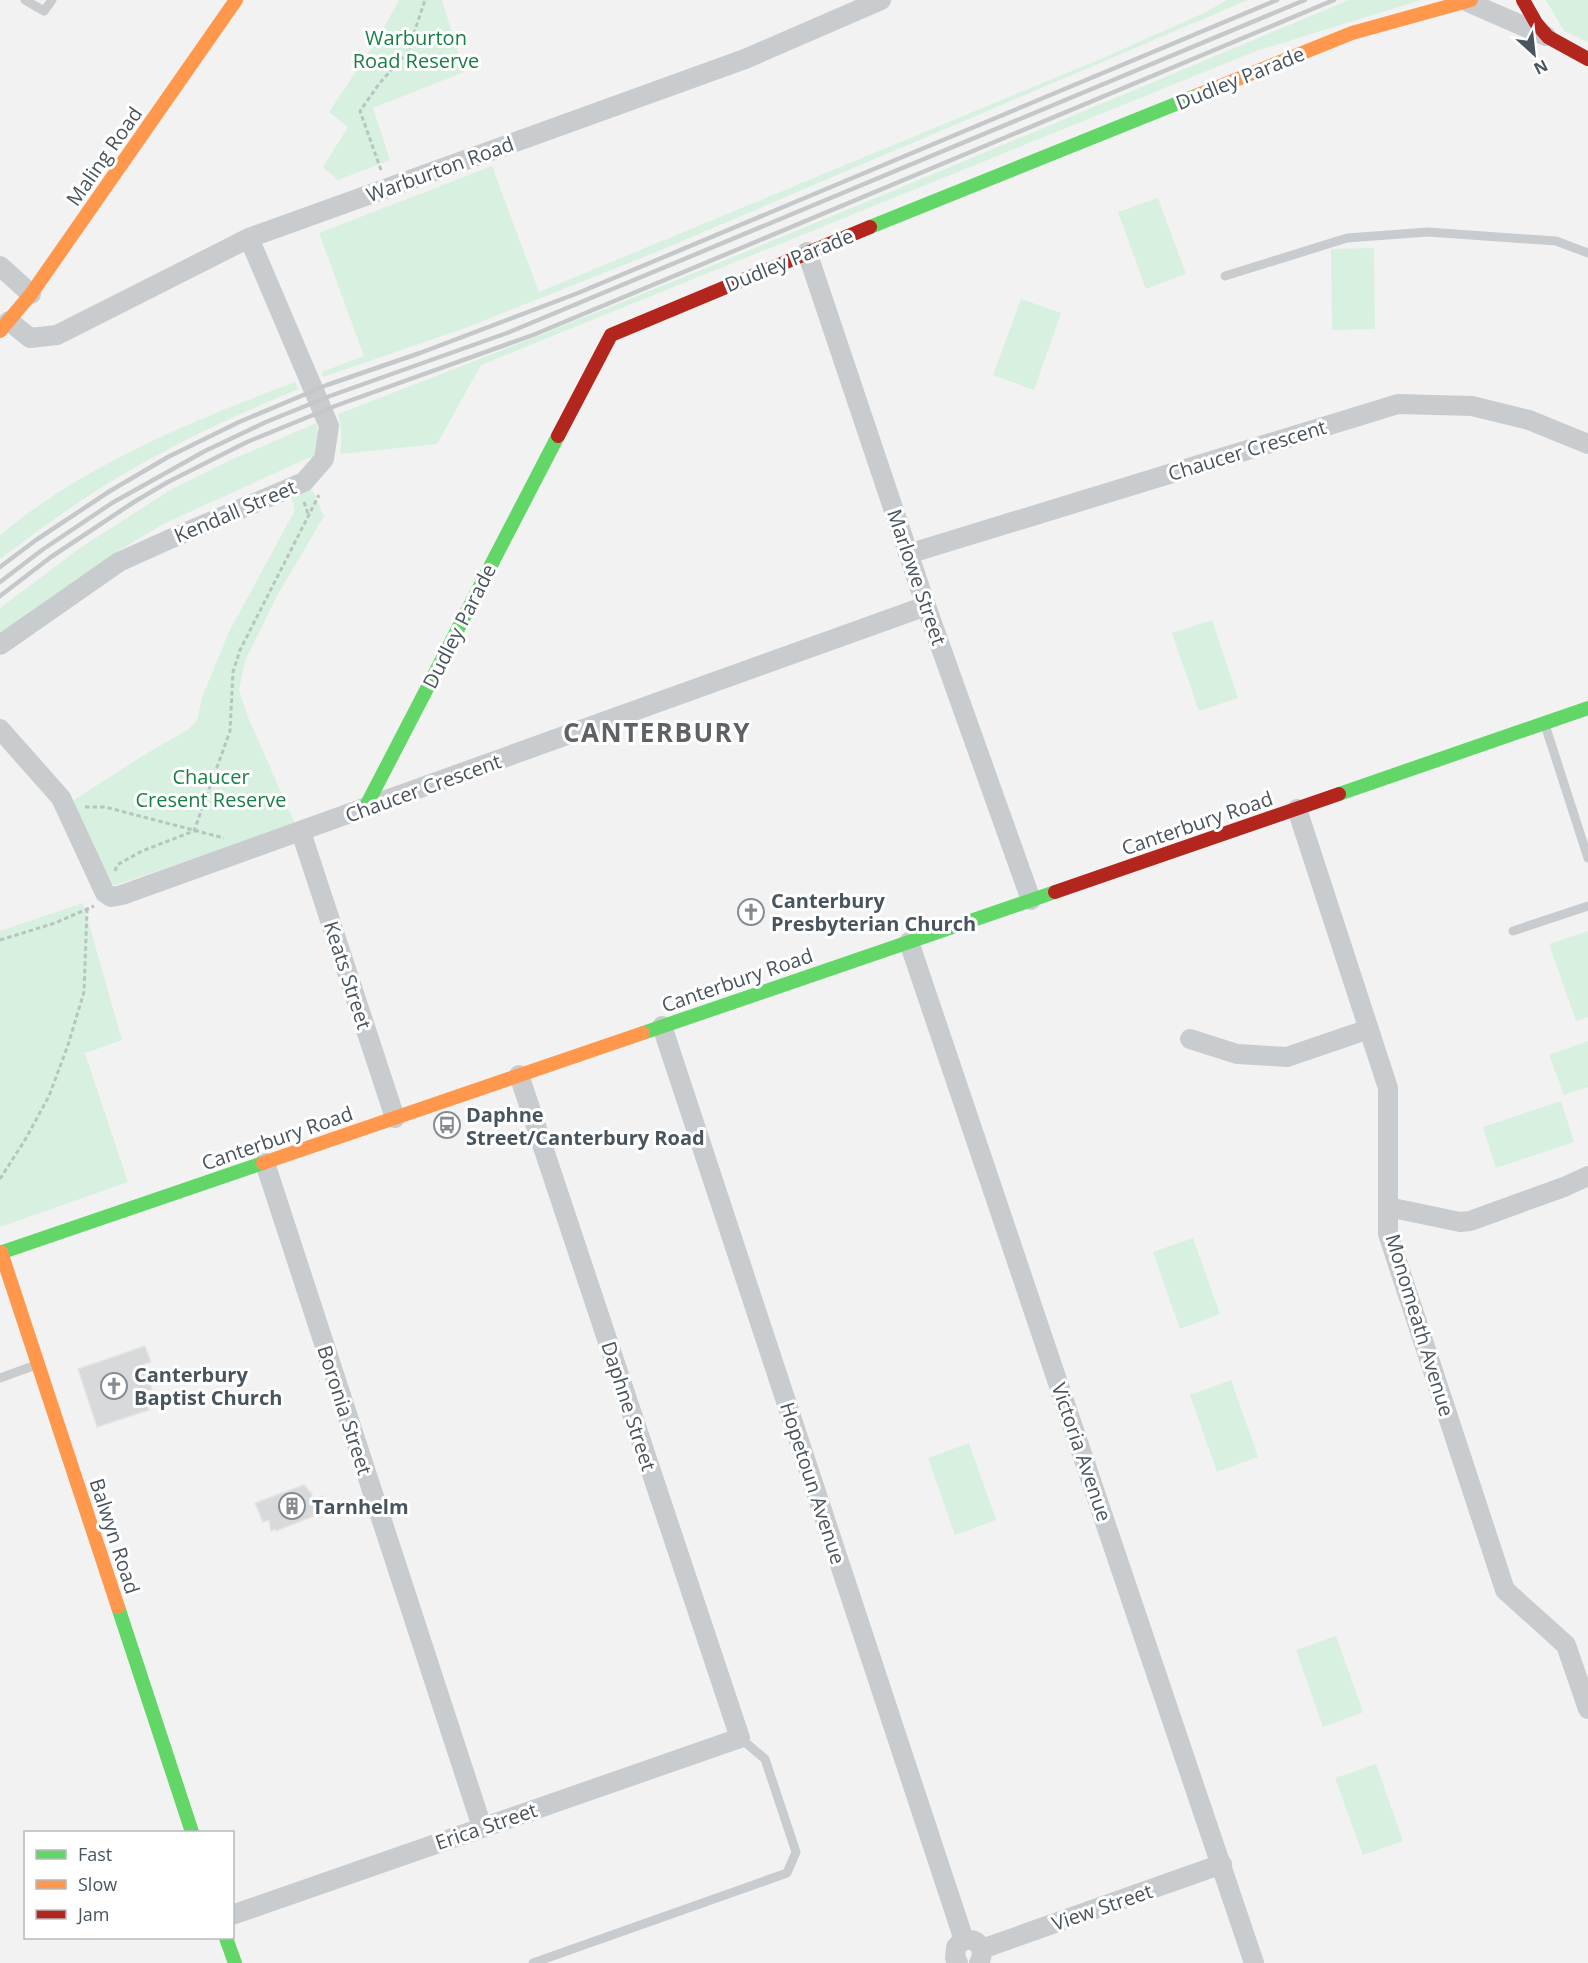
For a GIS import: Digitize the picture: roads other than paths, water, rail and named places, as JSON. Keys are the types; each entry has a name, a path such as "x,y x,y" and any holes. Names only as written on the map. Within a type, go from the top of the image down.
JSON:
{"main road":[{"name":"Maling Road","path":"5,326 31,294 236,0"},
{"path":"1523,0 1548,38 1588,59"},
{"name":"Dudley Parade","path":"365,808 611,335 807,252 1352,33 1470,1"},
{"name":"Canterbury Road","path":"1,1252 1588,708"},
{"name":"Balwyn Road","path":"1,1252 191,1831"},
{"path":"226,1939 235,1963"}],"street":[{"name":"Warburton Road","path":"5,326 30,338 57,335 249,238 745,59 881,0"},
{"name":"Dudley Parade","path":"1470,1 1548,38"},
{"name":"Kendall Street","path":"0,645 119,562 304,482 324,459 330,426 249,238"},
{"name":"Marlowe Street","path":"807,252 908,554 1031,900"},
{"path":"0,266 31,294"},
{"name":"Chaucer Crescent","path":"908,554 1398,404 1472,406 1529,420 1588,444"},
{"name":"Chaucer Crescent","path":"0,729 61,798 105,893 111,897 301,832 926,606"},
{"name":"Monomeath Avenue","path":"1297,809 1388,1088 1388,1234 1505,1590 1566,1645 1588,1709"},
{"name":"Keats Street","path":"301,832 395,1118"},
{"name":"Victoria Avenue","path":"909,942 1254,1963"},
{"name":"Hopetoun Avenue","path":"662,1026 964,1940"},
{"path":"1190,1040 1237,1054 1287,1057 1369,1029"},
{"name":"Daphne Street","path":"519,1075 740,1738"},
{"name":"Boronia Street","path":"265,1163 482,1827"},
{"path":"1388,1207 1460,1222 1470,1221 1588,1176"},
{"name":"Erica Street","path":"234,1914 740,1738"},
{"name":"View Street","path":"980,1956 1222,1864"},
{"path":"951,1961 956,1947 964,1940 973,1940 980,1956"}],"lane":[{"path":"25,0 44,11 52,0"},
{"path":"1225,276 1347,238 1417,233 1556,241 1588,254"},
{"path":"1545,723 1588,858"},
{"path":"1513,931 1588,906"},
{"path":"0,1378 38,1364"},
{"path":"533,1963 787,1873 796,1852 765,1759 740,1738"}],"railway":[{"path":"0,567 110,491 168,457 239,422 327,385 420,353 578,293 1277,0"},
{"path":"0,582 42,550 112,503 205,451 266,422 330,396 507,333 1305,0"},
{"path":"0,596 51,557 134,502 247,442 335,406 533,335 1334,0"}],"place":[{"name":"Canterbury Presbyterian Church","path":"751,912"},
{"name":"Daphne Street/Canterbury Road","path":"447,1125"},
{"name":"Canterbury Baptist Church","path":"114,1386"},
{"name":"Tarnhelm","path":"292,1506"}],"district":[{"name":"CANTERBURY","path":"657,732"}],"park label":[{"name":"Warburton Road Reserve","path":"416,48"},
{"name":"Chaucer Cresent Reserve","path":"211,788"}]}
